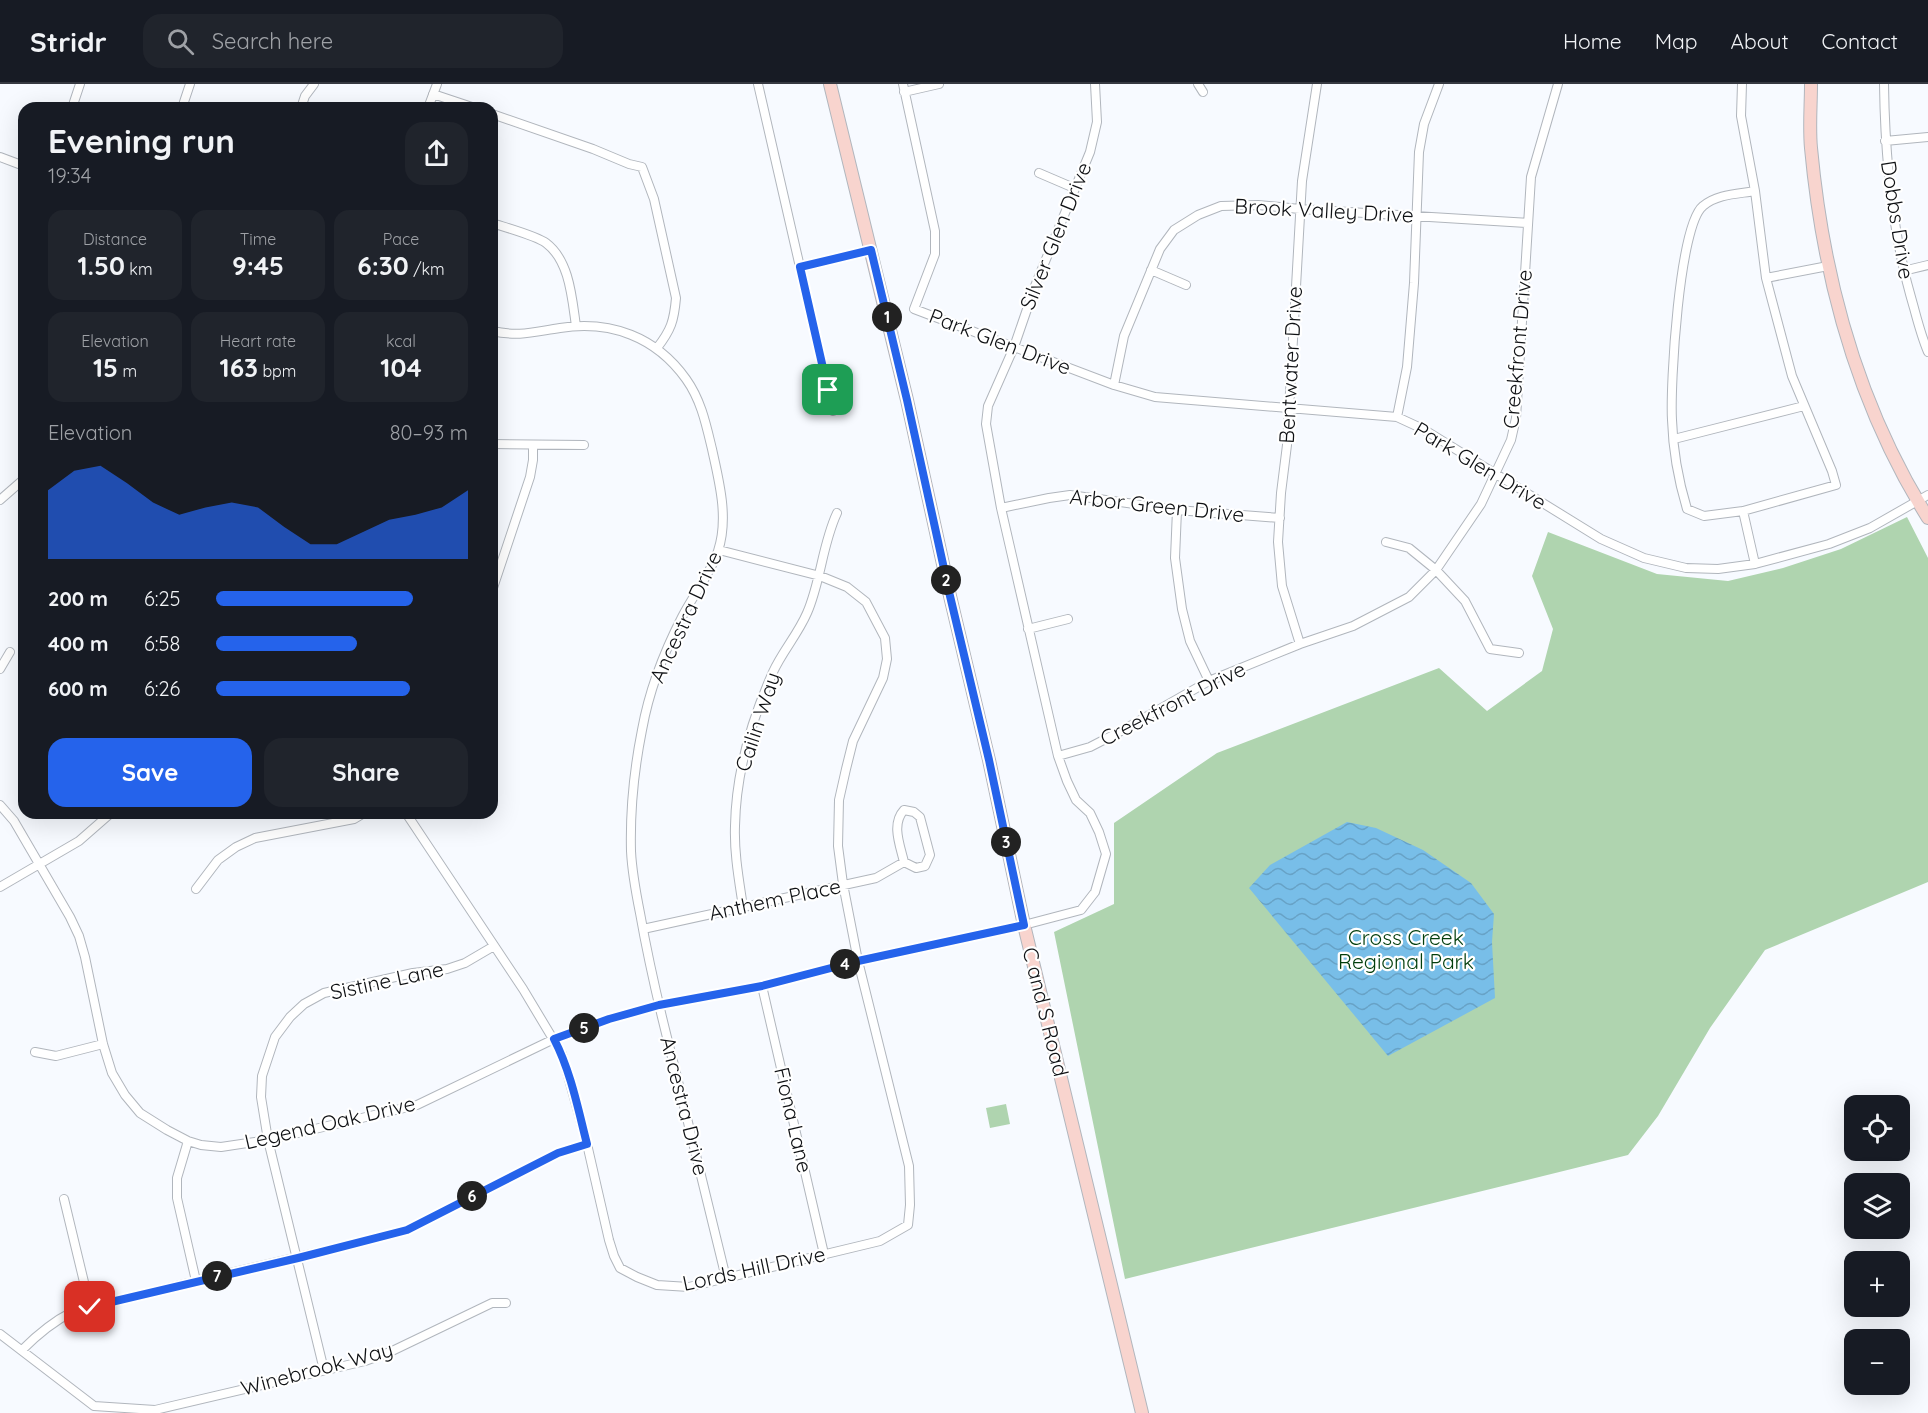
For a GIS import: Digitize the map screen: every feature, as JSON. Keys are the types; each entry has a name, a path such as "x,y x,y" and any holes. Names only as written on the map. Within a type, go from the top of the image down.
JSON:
{"main road":[{"name":"C and S Road","path":"830,84 907,400 1024,925 1142,1413"},
{"path":"1811,84 1811,146 1828,266 1843,325 1861,382 1887,444 1923,498 1928,518"}],"street":[{"path":"74,102 80,84"},
{"path":"184,102 190,84"},
{"path":"303,102 314,84"},
{"path":"430,102 437,84"},
{"path":"758,84 833,411"},
{"path":"903,88 939,84"},
{"name":"Silver Glen Drive","path":"1024,925 1081,910 1095,892 1106,854 1090,813 1077,800 1058,756 1000,508 986,424 988,406 1014,347 1035,286 1090,152 1097,122 1095,84"},
{"name":"Bentwater Drive","path":"1300,644 1282,586 1279,560 1280,518 1287,445 1302,182 1317,84"},
{"path":"1397,417 1407,367 1419,152 1424,124 1439,84"},
{"name":"Creekfront Drive","path":"1058,756 1090,747 1209,681 1300,644 1353,627 1409,597 1436,570 1481,504 1511,440 1516,418 1531,177 1558,84"},
{"path":"1742,84 1742,116 1755,191 1766,278 1792,376 1836,485 1743,511 1704,516 1688,509 1678,480 1672,419 1674,334 1688,236 1701,207 1718,197 1755,191"},
{"name":"Dobbs Drive","path":"1884,84 1885,141 1891,208 1903,271 1928,352"},
{"name":"Park Glen Drive","path":"903,88 935,231 935,254 914,309 1114,385 1155,397 1397,417 1423,429 1601,539 1644,558 1686,568 1718,569 1755,564 1829,544 1870,528 1923,498"},
{"path":"433,94 457,102"},
{"path":"498,116 642,167 654,199 676,298 675,314 669,333 657,348"},
{"path":"1885,141 1928,137"},
{"path":"0,157 18,164"},
{"path":"1039,172 1074,188"},
{"name":"Brook Valley Drive","path":"1114,385 1124,336 1160,249 1174,230 1198,215 1221,206 1258,205 1528,223"},
{"path":"498,225 545,242 561,260 570,288 576,326"},
{"path":"800,267 871,250"},
{"path":"1903,271 1928,265"},
{"path":"1766,278 1828,266"},
{"path":"1151,270 1186,285"},
{"name":"Ancestra Drive","path":"498,332 511,335 576,326 601,327 631,334 657,348 672,362 696,394 704,417 720,487 723,512 719,550 682,616 661,661 642,728 634,787 631,852 643,929 659,1005 726,1278"},
{"path":"1674,439 1804,406"},
{"path":"498,444 584,445"},
{"path":"498,573 530,477 533,445"},
{"path":"0,500 18,484"},
{"name":"Arbor Green Drive","path":"1000,508 1070,495 1177,510 1280,518"},
{"path":"1177,510 1175,558 1182,609 1190,641 1209,681"},
{"path":"1743,511 1755,564"},
{"name":"Cailin Way","path":"743,907 735,828 737,793 745,750 774,670 806,614 820,576 828,532 837,513"},
{"path":"1386,542 1409,548 1436,570 1464,601 1490,649 1519,653"},
{"path":"719,550 820,576 847,587 866,602 885,638 887,659 883,678 853,741 839,800 838,846 858,961"},
{"path":"1028,629 1068,619"},
{"path":"0,669 10,652"},
{"name":"Legend Oak Drive","path":"0,805 14,821 79,936 112,1073 125,1095 140,1113 201,1146 221,1147 268,1140 417,1105 554,1039 609,1019 659,1005 762,986 858,961 1024,925"},
{"name":"Anthem Place","path":"904,810 914,812 920,817 930,855 925,866 916,868 904,862 896,827 899,816 904,810"},
{"path":"0,887 79,841 104,819"},
{"path":"196,889 218,860 236,847 255,838 354,819"},
{"name":"Lords Hill Drive","path":"410,819 494,945 562,1054 614,1256 621,1268 657,1285 689,1287 880,1242 908,1225 909,1166 858,961"},
{"name":"Anthem Place","path":"643,929 876,878 904,862"},
{"name":"Sistine Lane","path":"324,1370 268,1140 261,1097 262,1076 275,1037 290,1017 304,1004 324,993 413,973 447,969 465,963 494,945"},
{"name":"Fiona Lane","path":"762,986 824,1254"},
{"path":"35,1052 56,1056 104,1044"},
{"path":"188,1141 177,1178 177,1198 196,1281"},
{"path":"22,1350 39,1332 56,1320 90,1307 407,1230 558,1153 587,1144"},
{"path":"64,1199 90,1307"},
{"name":"Winebrook Way","path":"0,1334 94,1406 155,1410 390,1352 492,1303 506,1304"}],"green space":[{"name":"Cross Creek Regional Park","path":"1907,517 1928,558 1928,882 1765,950 1710,1028 1658,1116 1628,1155 1125,1279 1054,932 1114,904 1114,823 1217,753 1439,668 1487,711 1542,671 1553,629 1532,576 1548,532 1657,574 1728,581 1783,568 1841,549"},
{"path":"1006,1104 1010,1124 990,1128 986,1108"}],"water":[{"path":"1347,822 1376,828 1423,850 1471,883 1494,914 1492,942 1495,998 1388,1056 1249,888 1270,865"}],"route":[{"path":"90,1307 407,1230 558,1153 587,1144 570,1079 562,1054 554,1039 609,1019 659,1005 762,986 858,961 1024,925 989,760 871,250 800,267 828,390"}]}
